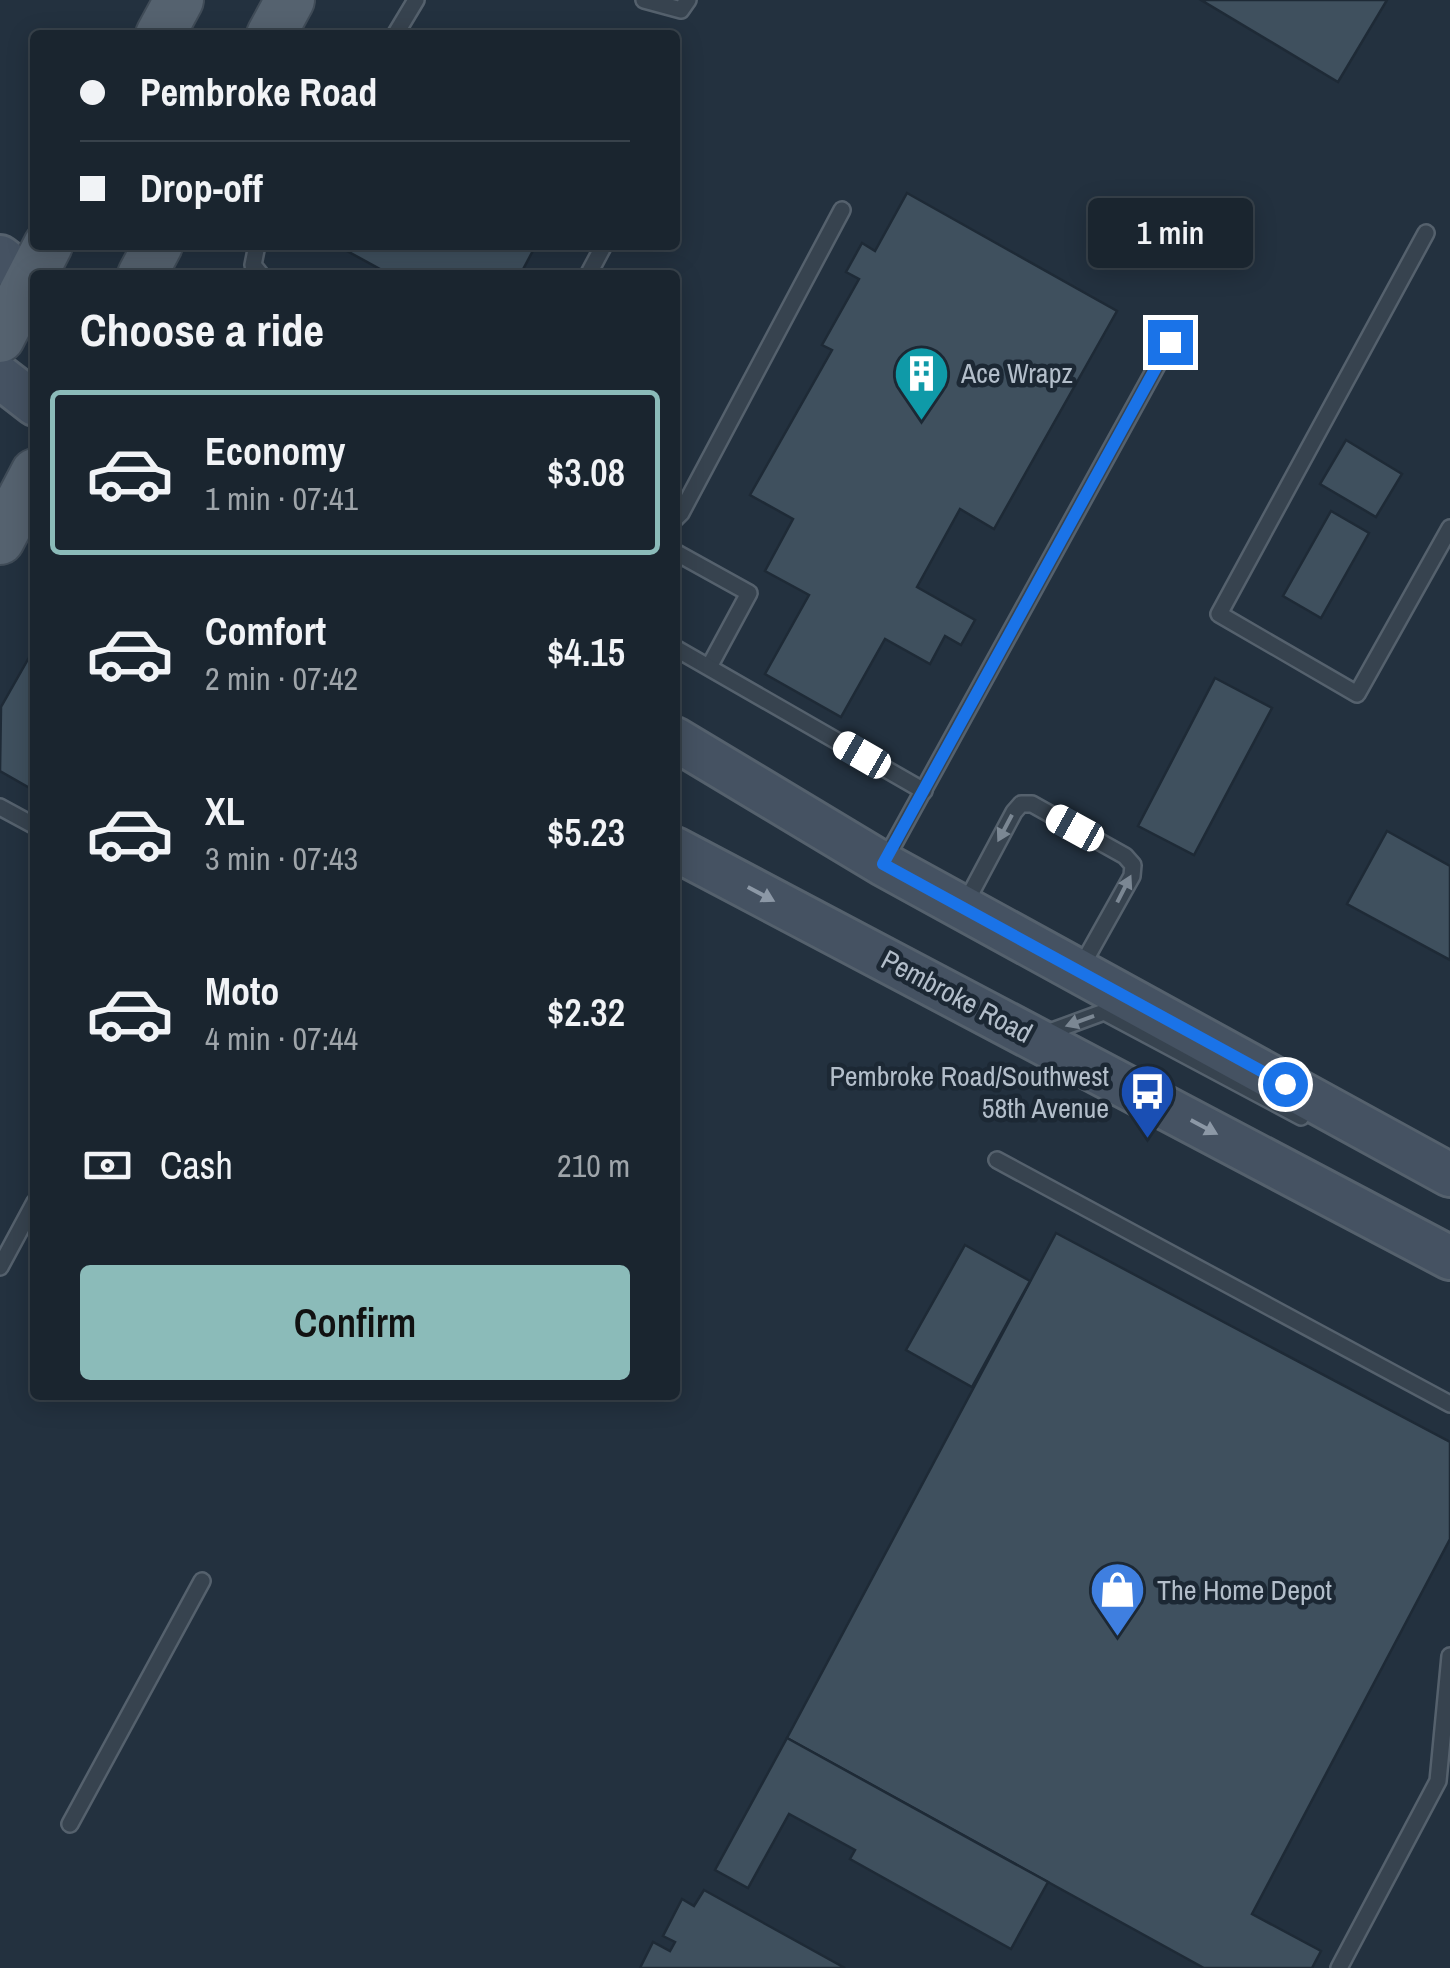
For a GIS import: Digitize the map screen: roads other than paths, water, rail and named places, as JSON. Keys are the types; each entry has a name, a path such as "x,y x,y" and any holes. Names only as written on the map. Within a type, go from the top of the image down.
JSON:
{"main road":[{"path":"163,30 179,0"},
{"path":"274,30 290,0"},
{"path":"0,338 28,266"},
{"path":"0,377 30,400"},
{"path":"0,540 30,482"},
{"path":"680,743 883,864 1438,1176"},
{"name":"Pembroke Road","path":"680,852 1450,1258"}],"lane":[{"path":"398,30 416,0"},
{"path":"644,0 681,10 688,0"},
{"path":"680,514 842,210"},
{"path":"1426,233 1219,614 1357,694 1450,528"},
{"path":"883,864 1170,342"},
{"path":"680,555 750,593 709,667"},
{"path":"680,651 924,790"},
{"path":"963,908 1014,812 1021,804 1032,804 1124,856 1132,865 1132,876 1079,972"},
{"path":"0,808 30,823"},
{"path":"1036,1037 1104,1012 1311,1122"},
{"path":"997,1160 1450,1404"},
{"path":"0,1267 30,1211"},
{"path":"70,1824 202,1581"},
{"path":"1340,1968 1438,1781 1450,1656"}],"place":[{"name":"Ace Wrapz","path":"922,422"},
{"name":"Pembroke Road/Southwest 58th Avenue","path":"1148,1141"},
{"name":"The Home Depot","path":"1118,1639"}]}
